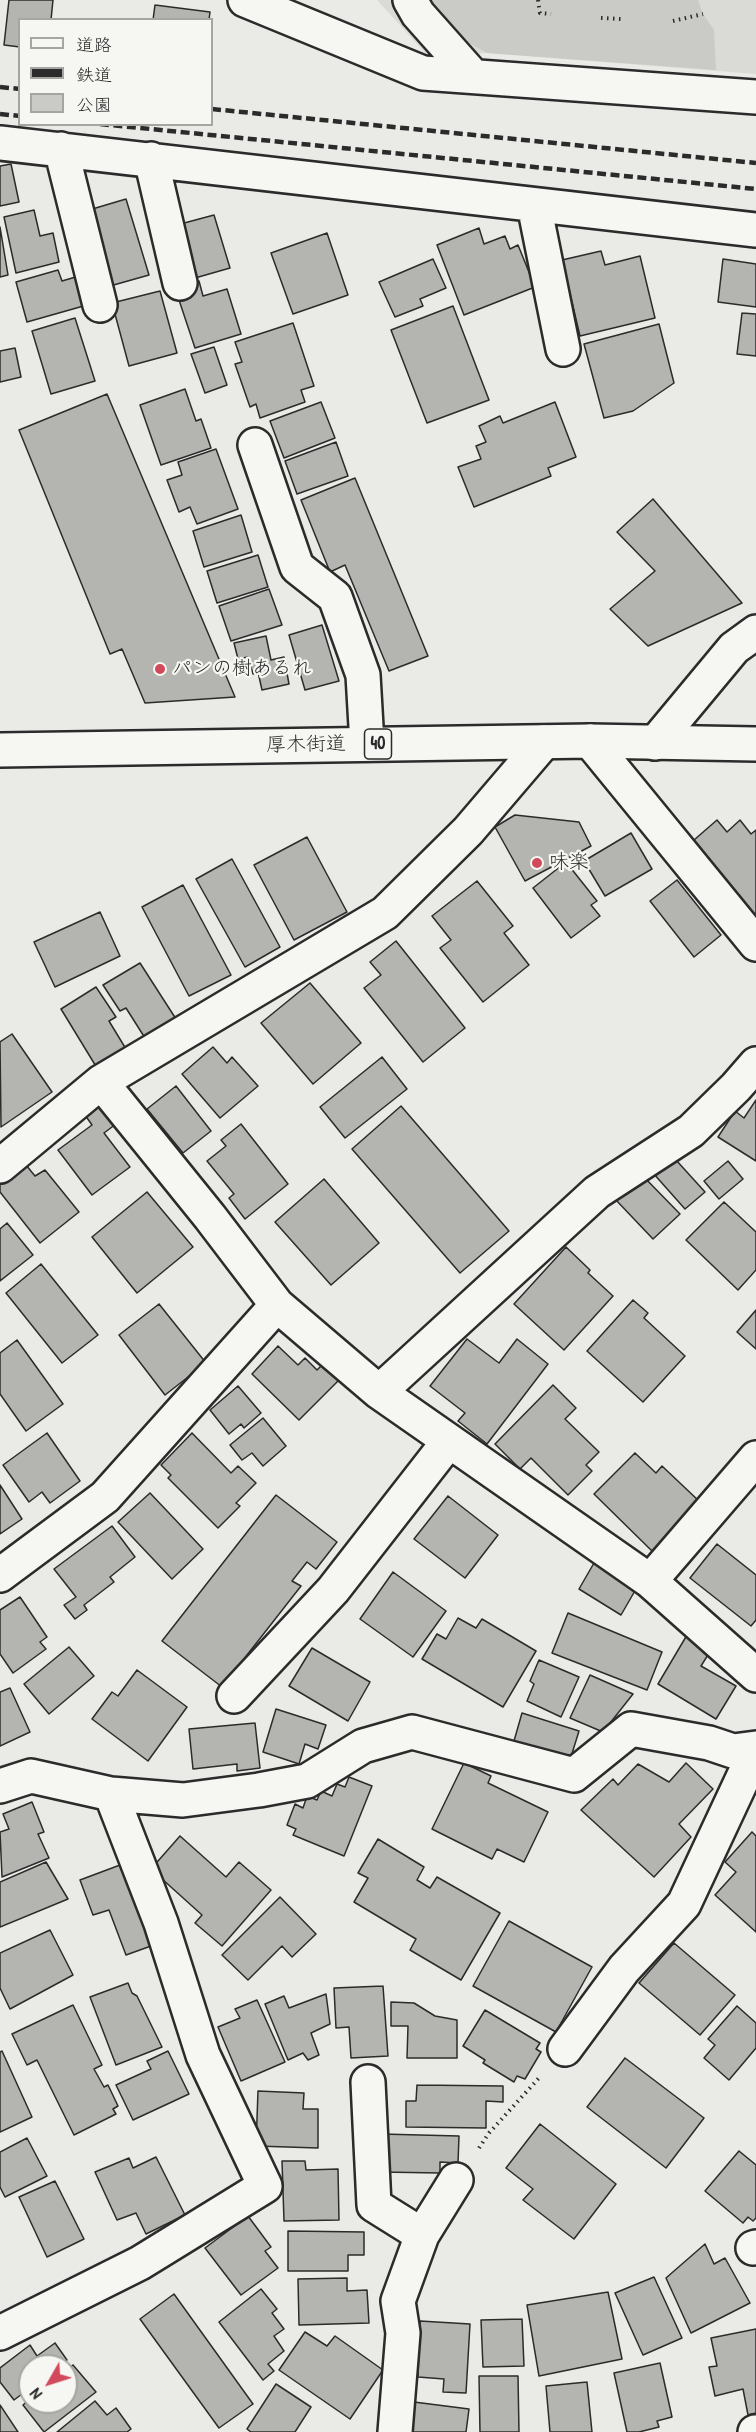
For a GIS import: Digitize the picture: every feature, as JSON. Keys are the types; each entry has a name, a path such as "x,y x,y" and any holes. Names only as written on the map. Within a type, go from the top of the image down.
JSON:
{"street":[{"path":"245,0 423,73 756,97"},
{"path":"410,0 418,14 473,76"},
{"path":"0,143 756,230"},
{"path":"61,149 100,304"},
{"path":"151,159 180,283"},
{"path":"534,205 563,349"},
{"path":"255,445 297,567 335,597 363,675 367,744"},
{"path":"655,743 734,648 756,632"},
{"path":"590,741 756,944"},
{"name":"厚木街道","path":"0,750 590,741 756,744"},
{"path":"0,1166 101,1082 385,913 468,831 544,742"},
{"path":"379,1392 597,1192 691,1131 756,1064"},
{"path":"101,1082 210,1217 277,1305 379,1392 650,1581 756,1675"},
{"path":"0,1575 105,1497 277,1305"},
{"path":"234,1696 333,1590 449,1441"},
{"path":"650,1581 756,1458"},
{"path":"0,1785 31,1776 111,1794 183,1800 307,1781 363,1746 412,1732 574,1775 631,1729 709,1743 733,1751 756,1749 684,1904 624,1969 565,2049"},
{"path":"0,2333 140,2263 265,2186 203,2055 161,1923 111,1794"},
{"path":"368,2082 374,2205 422,2235"},
{"path":"395,2432 403,2332 398,2301 422,2235 456,2180"}],"path":[{"path":"538,0 540,13 551,14"},
{"path":"673,21 703,14"},
{"path":"601,18 621,19"},
{"path":"456,2180 489,2133 565,2049"}],"shaded area":[{"path":"377,0 756,0 756,74 487,53 429,57"}],"green space":[{"path":"432,0 698,0 703,14 714,30 716,70 487,53 469,43 447,25"}],"building":[{"path":"9,0 53,0 51,18 18,18 18,47 4,45"},
{"path":"155,5 210,12 209,18 153,18"},
{"path":"11,164 19,202 0,206 0,166"},
{"path":"126,199 149,275 110,286 89,210"},
{"path":"34,210 40,236 53,233 59,262 16,273 4,217"},
{"path":"214,215 230,268 188,280 173,226"},
{"path":"0,227 8,275 0,277"},
{"path":"479,228 484,244 505,236 510,249 518,245 535,287 464,315 437,245"},
{"path":"327,233 348,295 293,314 271,253"},
{"path":"601,251 605,265 640,256 655,318 580,336 562,260"},
{"path":"433,259 446,288 420,299 423,306 395,317 379,282"},
{"path":"723,259 756,264 756,307 718,302"},
{"path":"58,270 62,281 79,276 87,305 27,322 16,282"},
{"path":"199,281 203,296 227,289 241,334 195,348 175,288"},
{"path":"160,291 177,353 129,366 112,303"},
{"path":"453,306 489,400 427,423 391,330"},
{"path":"742,313 756,314 756,356 737,354"},
{"path":"75,318 95,381 51,394 32,331"},
{"path":"293,323 314,386 301,390 305,402 260,418 256,404 250,407 235,364 242,362 235,342"},
{"path":"659,324 674,383 633,411 604,418 584,344"},
{"path":"214,347 227,385 205,393 191,354"},
{"path":"15,348 21,377 0,382 0,351"},
{"path":"185,389 196,421 201,419 211,448 161,465 140,405"},
{"path":"107,394 235,697 145,703 122,649 110,654 19,430"},
{"path":"321,402 335,438 284,458 270,421"},
{"path":"555,402 576,457 548,468 551,476 474,507 458,467 481,459 476,446 486,442 479,426 500,416 503,423"},
{"path":"336,442 348,476 297,494 285,461"},
{"path":"216,449 238,509 197,524 190,507 179,512 167,480 182,475 178,462"},
{"path":"355,478 428,656 389,671 345,565 330,572 301,500"},
{"path":"653,499 742,603 648,646 610,609 655,571 617,532"},
{"path":"241,515 252,552 204,567 193,531"},
{"path":"258,555 268,587 217,603 207,571"},
{"path":"269,589 282,625 231,641 219,606"},
{"path":"322,625 339,681 305,690 289,635"},
{"path":"266,636 271,660 284,657 289,684 262,690 258,672 253,674 248,657 238,659 234,643"},
{"name":"味楽","path":"515,815 579,822 591,846 525,881 495,827"},
{"path":"717,820 727,832 740,820 751,834 756,830 756,916 694,840"},
{"path":"631,833 652,869 605,896 584,861"},
{"path":"307,837 347,912 294,940 254,865"},
{"path":"232,859 280,947 245,967 196,879"},
{"path":"566,862 597,901 591,905 600,916 571,938 533,888"},
{"path":"677,880 721,935 694,957 650,901"},
{"path":"477,881 513,926 504,933 529,965 483,1002 440,948 451,940 432,916"},
{"path":"183,885 231,975 189,996 142,907"},
{"path":"100,912 120,956 55,987 34,942"},
{"path":"396,941 465,1028 423,1062 364,988 381,975 370,962"},
{"path":"140,963 176,1019 145,1038 126,1008 120,1011 103,985"},
{"path":"310,983 361,1043 313,1084 261,1023"},
{"path":"96,987 116,1017 109,1021 126,1049 97,1068 61,1009"},
{"path":"12,1034 52,1092 1,1127 0,1042"},
{"path":"213,1047 227,1063 232,1057 258,1086 220,1118 182,1074"},
{"path":"382,1057 407,1089 345,1138 320,1107"},
{"path":"176,1086 211,1131 183,1153 147,1109"},
{"path":"756,1100 756,1161 718,1137 735,1111 744,1118"},
{"path":"100,1104 116,1124 104,1133 130,1167 92,1195 58,1150 92,1125 85,1115"},
{"path":"401,1106 509,1231 460,1273 352,1149"},
{"path":"241,1124 288,1184 245,1219 229,1198 234,1194 207,1161 226,1146 221,1140"},
{"path":"676,1160 705,1192 685,1209 653,1173 665,1162 669,1166"},
{"path":"728,1161 743,1179 719,1199 704,1181"},
{"path":"26,1165 35,1176 45,1170 79,1212 40,1243 0,1192 0,1185"},
{"path":"641,1174 680,1214 653,1239 615,1199"},
{"path":"324,1179 379,1243 331,1285 275,1222"},
{"path":"147,1192 193,1247 137,1293 92,1237"},
{"path":"724,1202 756,1232 756,1270 738,1290 686,1240"},
{"path":"7,1223 33,1255 0,1281 0,1229"},
{"path":"566,1247 590,1270 588,1273 613,1296 564,1350 514,1304"},
{"path":"41,1264 98,1335 62,1363 6,1293"},
{"path":"633,1300 648,1313 644,1318 685,1356 643,1402 587,1351"},
{"path":"159,1304 206,1363 165,1395 119,1335"},
{"path":"756,1310 756,1349 737,1332"},
{"path":"467,1339 499,1363 517,1339 548,1364 487,1444 458,1421 465,1413 430,1386"},
{"path":"17,1340 63,1404 26,1431 0,1394 0,1353"},
{"path":"278,1346 298,1365 305,1358 317,1370 325,1362 341,1378 299,1420 252,1374"},
{"path":"553,1385 576,1408 565,1419 599,1452 586,1465 592,1471 568,1495 531,1458 520,1469 495,1444"},
{"path":"238,1386 261,1413 244,1428 241,1424 229,1434 210,1410"},
{"path":"263,1418 286,1446 263,1466 252,1453 242,1460 230,1445"},
{"path":"47,1433 80,1481 50,1503 42,1492 29,1502 3,1465"},
{"path":"192,1433 231,1473 238,1466 256,1483 236,1503 240,1506 218,1528 168,1478 171,1475 161,1465"},
{"path":"635,1453 656,1473 662,1466 700,1502 652,1551 594,1494"},
{"path":"0,1485 22,1519 0,1534"},
{"path":"150,1493 203,1549 172,1579 118,1522"},
{"path":"276,1495 337,1542 316,1569 307,1562 292,1581 301,1586 222,1687 162,1641"},
{"path":"448,1496 498,1535 465,1578 414,1539"},
{"path":"112,1526 135,1557 110,1577 114,1582 84,1605 87,1610 75,1619 64,1605 76,1597 54,1569"},
{"path":"717,1544 756,1575 756,1620 751,1626 690,1578"},
{"path":"594,1563 636,1589 621,1615 579,1589"},
{"path":"393,1572 446,1611 413,1657 360,1619"},
{"path":"20,1597 47,1637 40,1642 46,1649 13,1673 0,1654 0,1610"},
{"path":"568,1613 662,1652 647,1690 552,1653"},
{"path":"458,1618 476,1628 482,1619 536,1651 503,1707 422,1659 437,1634 446,1639"},
{"path":"687,1635 711,1650 701,1666 736,1686 716,1719 658,1684"},
{"path":"69,1647 94,1676 49,1714 24,1684"},
{"path":"312,1648 370,1682 348,1721 289,1686"},
{"path":"539,1660 579,1677 561,1717 527,1701 534,1684 530,1681"},
{"path":"137,1670 187,1707 148,1761 92,1719 112,1692 118,1696"},
{"path":"590,1675 633,1694 603,1732 570,1718"},
{"path":"10,1688 30,1732 0,1746 0,1692"},
{"path":"276,1709 326,1725 318,1749 305,1744 299,1764 263,1752"},
{"path":"522,1713 579,1731 570,1760 514,1741"},
{"path":"255,1723 260,1768 237,1771 237,1764 193,1769 189,1729"},
{"path":"464,1763 491,1776 488,1783 548,1812 524,1862 497,1849 492,1859 432,1829"},
{"path":"686,1763 713,1789 679,1824 691,1837 654,1877 581,1810 613,1779 618,1785 638,1764 669,1782"},
{"path":"349,1777 372,1786 344,1856 293,1835 296,1829 287,1825 295,1804 303,1808 307,1796 317,1800 321,1791 332,1796 337,1784 345,1787"},
{"path":"32,1802 44,1832 38,1834 49,1858 2,1877 0,1832 9,1829 3,1814"},
{"path":"752,1832 756,1836 756,1932 715,1895 736,1872 725,1862"},
{"path":"180,1836 226,1877 239,1862 271,1890 222,1946 195,1923 202,1915 151,1869"},
{"path":"378,1839 424,1867 417,1880 430,1888 437,1877 500,1913 461,1980 410,1950 416,1939 354,1902 368,1878 358,1873"},
{"path":"46,1862 68,1899 0,1927 0,1882"},
{"path":"120,1865 151,1946 126,1955 109,1910 93,1915 80,1880"},
{"path":"280,1897 316,1934 292,1957 282,1946 248,1980 222,1955"},
{"path":"509,1921 592,1967 556,2032 473,1986"},
{"path":"50,1930 73,1975 10,2009 0,1988 0,1953"},
{"path":"674,1943 735,1995 700,2035 639,1983"},
{"path":"128,1983 132,1993 137,1996 162,2047 116,2065 90,1997"},
{"path":"383,1986 388,2056 351,2058 349,2027 336,2028 334,1988"},
{"path":"326,1994 330,2024 311,2033 319,2055 308,2060 303,2053 288,2060 265,2004 284,1996 289,2008"},
{"path":"257,2000 285,2062 241,2081 218,2027 240,2018 235,2009"},
{"path":"391,2002 414,2003 435,2016 457,2020 457,2058 407,2058 408,2026 391,2026"},
{"path":"73,2005 102,2065 94,2069 104,2087 108,2085 118,2106 113,2109 116,2114 74,2135 37,2060 27,2065 12,2034"},
{"path":"737,2006 756,2023 756,2048 729,2080 704,2058 715,2045 708,2039"},
{"path":"485,2010 540,2043 536,2049 541,2052 525,2079 517,2076 514,2082 483,2063 485,2060 463,2046"},
{"path":"2,2051 32,2117 0,2132 0,2052"},
{"path":"168,2051 189,2094 133,2120 116,2085 151,2069 147,2061"},
{"path":"625,2058 704,2118 666,2168 587,2107"},
{"path":"417,2085 503,2086 503,2102 486,2101 486,2128 406,2127 406,2101 416,2101"},
{"path":"258,2091 304,2093 303,2109 318,2109 318,2148 256,2146"},
{"path":"540,2124 616,2184 574,2239 523,2200 533,2189 506,2168"},
{"path":"381,2134 459,2136 458,2163 440,2162 440,2173 380,2172"},
{"path":"27,2138 47,2176 5,2197 0,2187 0,2152"},
{"path":"739,2151 756,2165 756,2218 753,2221 748,2217 743,2223 705,2191"},
{"path":"156,2157 185,2215 146,2234 136,2213 117,2220 95,2172 129,2158 133,2168"},
{"path":"282,2161 305,2161 306,2170 338,2169 339,2220 284,2221"},
{"path":"55,2181 84,2239 47,2257 19,2197"},
{"path":"248,2216 271,2247 265,2251 278,2268 241,2295 205,2248"},
{"path":"288,2231 364,2232 364,2255 348,2255 348,2271 288,2271"},
{"path":"705,2244 714,2264 725,2258 750,2303 691,2333 666,2278"},
{"path":"654,2277 682,2338 643,2355 615,2293"},
{"path":"347,2278 347,2291 367,2290 369,2323 299,2325 298,2279"},
{"path":"261,2289 277,2309 272,2313 284,2329 274,2336 284,2351 268,2364 274,2371 263,2380 219,2322"},
{"path":"608,2292 622,2359 539,2376 527,2305"},
{"path":"174,2294 253,2404 219,2428 140,2319"},
{"path":"522,2319 524,2366 483,2367 481,2320"},
{"path":"420,2321 470,2324 466,2393 443,2392 444,2379 418,2377"},
{"path":"756,2329 756,2413 748,2415 743,2389 715,2396 709,2367 717,2366 711,2338"},
{"path":"305,2332 327,2346 335,2336 383,2370 350,2419 279,2370"},
{"path":"55,2343 63,2354 40,2354"},
{"path":"30,2345 36,2354 18,2354"},
{"path":"18,2354 18,2397 14,2400 0,2382 0,2368"},
{"path":"660,2363 672,2417 657,2421 659,2427 639,2432 627,2432 614,2373"},
{"path":"78,2371 96,2392 78,2406"},
{"path":"479,2376 518,2376 519,2432 480,2432"},
{"path":"587,2382 592,2432 550,2432 546,2386"},
{"path":"276,2384 311,2407 295,2432 251,2432 247,2429"},
{"path":"95,2401 107,2415 116,2408 131,2429 127,2432 57,2432"},
{"path":"414,2402 469,2409 466,2432 411,2432"},
{"path":"0,2405 18,2432 0,2432"},
{"path":"30,2414 67,2414 44,2432"}],"railway":[{"path":"0,87 18,89"},
{"path":"213,109 756,163"},
{"path":"0,114 18,116"},
{"path":"120,126 756,189"}],"place":[{"name":"パンの樹あるれ","path":"160,669"},
{"name":"味楽","path":"537,863"}]}
